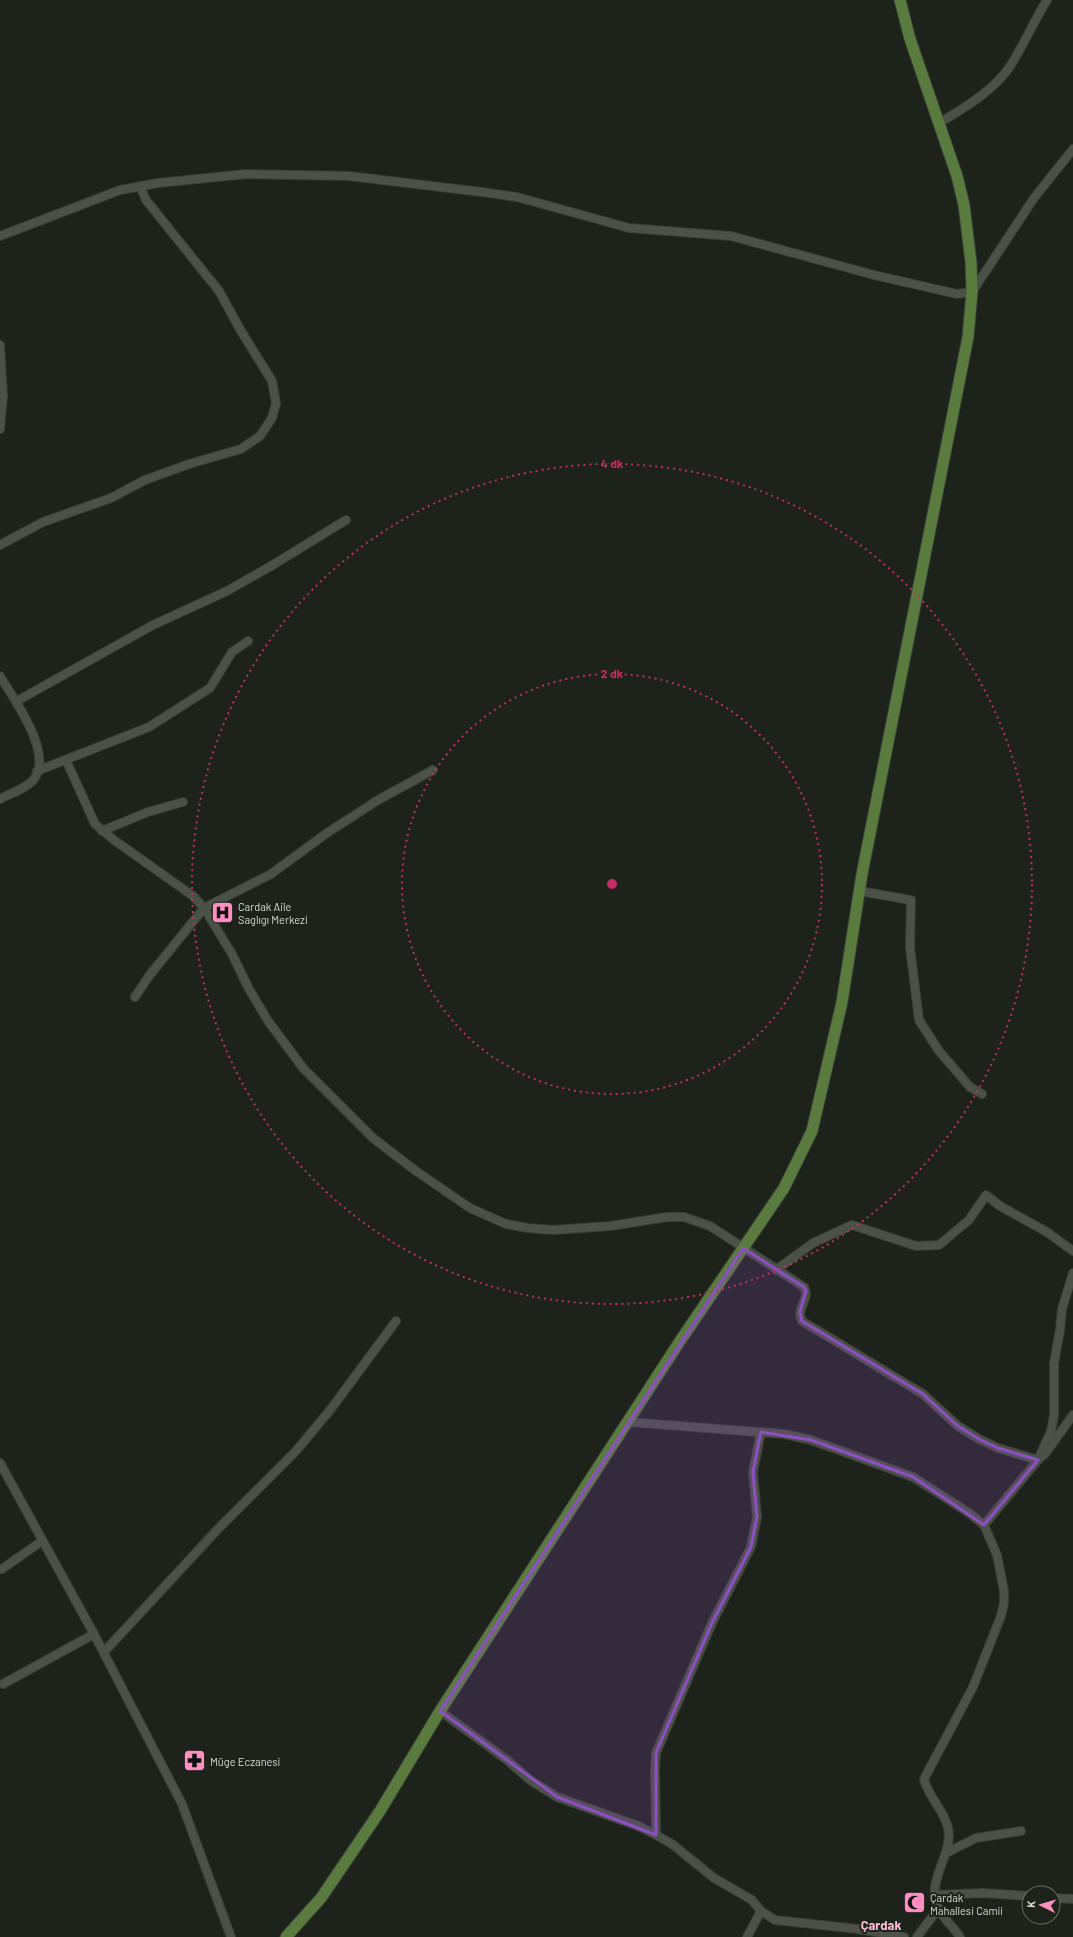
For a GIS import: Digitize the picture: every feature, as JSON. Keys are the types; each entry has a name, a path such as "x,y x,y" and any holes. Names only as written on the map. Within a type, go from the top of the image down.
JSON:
{"main road":[{"path":"286,1937 321,1898 380,1811 440,1711 629,1422 680,1341 784,1188 812,1131 842,1002 859,891 968,337 972,292 969,235 957,176 910,39 900,0"}],"street":[{"path":"939,123 963,108 998,80 1010,66 1047,0"},
{"path":"0,236 120,190 140,186 181,180 246,174 349,176 482,192 552,206 630,228 731,236 874,275 957,294 972,292 1034,198 1073,149"},
{"path":"0,545 43,522 111,498 145,480 189,464 241,449 260,436 272,418 276,403 272,381 241,331 219,291 146,200 140,186"},
{"path":"0,345 3,396 0,429"},
{"path":"17,701 153,626 227,591 346,520"},
{"path":"37,771 149,727 210,688 232,652 248,641"},
{"path":"0,676 17,701 36,741 39,752 35,778 27,786 0,799"},
{"path":"66,760 95,824 102,831 194,896 204,908 232,954 268,1021 303,1068 373,1138 416,1171 470,1208 506,1224 553,1230 610,1226 667,1217 684,1216 710,1226 804,1287 806,1297 799,1317 802,1321 923,1394 958,1426 998,1448 1038,1460"},
{"path":"134,997 204,908 271,874 327,832 378,800 433,770"},
{"path":"102,831 148,812 183,802"},
{"path":"859,891 911,900 910,947 919,1020 939,1050 970,1087 982,1094"},
{"path":"776,1270 813,1243 852,1225 916,1246 939,1245 969,1220 986,1195 1000,1206 1047,1232 1073,1251"},
{"path":"1038,1460 1051,1431 1054,1414 1054,1363 1062,1309 1073,1273"},
{"path":"104,1652 217,1530 296,1451 331,1409 396,1321"},
{"path":"984,1525 1038,1460 1045,1454 1073,1415"},
{"path":"629,1422 784,1434 811,1440 912,1477 969,1513 984,1525 997,1555 1003,1584 1004,1603 973,1687 924,1779 926,1787 948,1828 949,1846 937,1872 936,1895 938,1909 955,1928 960,1937"},
{"path":"656,1835 656,1753 712,1623 751,1547 757,1517 754,1472 761,1432"},
{"path":"0,1463 104,1652 182,1804 231,1937"},
{"path":"1,1569 42,1541"},
{"path":"3,1684 94,1634"},
{"path":"440,1711 507,1760 530,1780 557,1797 638,1826 672,1844 714,1878 752,1900 762,1911 775,1920 858,1929 904,1937"},
{"path":"946,1853 976,1838 1021,1832"},
{"path":"936,1895 976,1893 1021,1896"},
{"path":"1061,1898 1073,1899"},
{"path":"918,1937 938,1909"},
{"path":"747,1937 762,1911"}],"highlighted area":[{"path":"743,1248 804,1287 806,1291 800,1312 802,1321 923,1394 958,1426 979,1439 998,1448 1038,1460 984,1525 913,1477 811,1440 761,1432 753,1472 757,1517 751,1547 712,1623 656,1753 656,1835 557,1797 440,1711"}],"place":[{"name":"Cardak Aile Saglıgı Merkezi","path":"223,912"},
{"name":"Müge Eczanesi","path":"194,1761"},
{"name":"Çardak Mahallesi Camii","path":"915,1903"}],"district":[{"name":"Çardak","path":"881,1925"}]}
